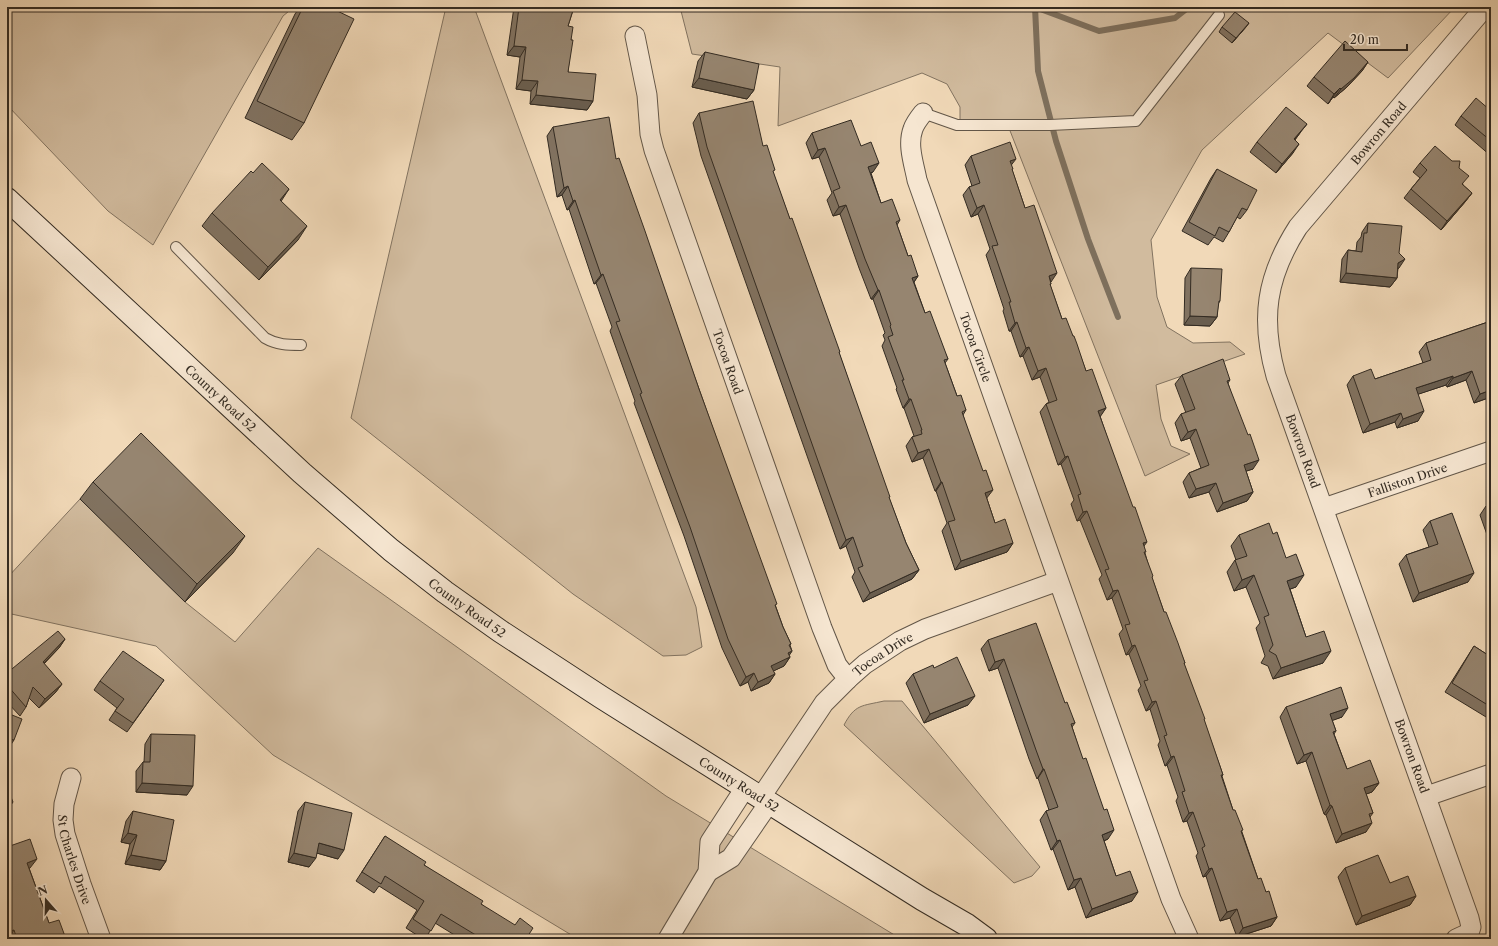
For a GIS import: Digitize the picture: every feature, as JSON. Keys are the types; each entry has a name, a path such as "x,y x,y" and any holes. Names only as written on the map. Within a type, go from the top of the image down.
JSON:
{"main road":[{"name":"County Road 52","path":"7,199 302,473 391,550 445,592 500,631 758,796 922,899 967,925 986,939"}],"street":[{"name":"Bowron Road","path":"1456,939 1469,933 1470,918 1276,376 1270,354 1267,331 1271,286 1277,266 1286,246 1298,227 1485,7"},
{"name":"Tocoa Road","path":"636,36 647,95 650,134 654,150 822,628 837,664 848,679"},
{"name":"Tocoa Circle","path":"923,113 912,131 911,142 917,180 1058,581"},
{"name":"Falliston Drive","path":"1324,508 1491,451"},
{"name":"Tocoa Drive","path":"758,796 824,703 848,679 883,651 925,629 1058,581"},
{"path":"1058,581 1171,899 1188,939"},
{"path":"1427,796 1491,774"},
{"name":"St Charles Drive","path":"71,778 64,804 63,820 65,834 101,939"},
{"path":"668,939 708,872 710,842 758,796"},
{"path":"708,872 732,858 758,796"}],"lane":[{"path":"923,113 957,125 1050,126 1136,121 1219,15"},
{"path":"176,247 265,338 272,342 282,344 301,345"}],"shaded area":[{"path":"7,7 294,7 283,16 153,245 108,211 7,105"},
{"path":"446,7 474,7 696,607 702,647 686,655 663,656 573,594 351,418"},
{"path":"680,7 1455,7 1388,78 1328,33 1202,150 1151,240 1157,297 1167,327 1193,343 1230,342 1245,354 1156,385 1161,419 1171,446 1190,454 1145,476 1007,123 960,124 960,107 947,84 922,73 778,126 780,67 692,54"},
{"path":"80,499 185,602 235,642 318,548 666,796 901,939 578,939 273,755 156,646 7,613 7,578"},
{"path":"884,701 902,701 1040,867 1032,876 1014,883 844,725 856,709 865,705"}],"building":[{"path":"303,7 329,7 354,19 304,123 257,101"},
{"path":"519,7 574,7 568,26 573,27 571,40 573,40 568,72 596,74 593,101 536,95 538,81 522,80 526,47 514,46"},
{"path":"1235,12 1249,23 1236,38 1222,27"},
{"path":"1345,41 1368,62 1354,78 1334,94 1314,77"},
{"path":"705,52 759,64 754,90 699,78"},
{"path":"1476,98 1490,110 1491,109 1491,141 1461,116"},
{"path":"753,101 763,146 767,145 775,170 773,171 790,219 792,218 840,352 889,497 906,543 919,570 870,593 858,568 863,566 853,537 846,540 707,147 699,113"},
{"path":"1286,107 1307,124 1294,139 1299,144 1282,164 1257,142"},
{"path":"609,117 616,159 619,158 699,389 777,604 775,605 791,644 789,645 792,651 788,653 790,657 771,666 775,674 758,682 754,673 746,677 728,639 690,527 640,394 642,393 616,322 620,321 603,274 601,275 575,200 573,201 568,186 564,188 553,127"},
{"path":"851,120 861,146 871,142 879,163 868,167 881,203 892,199 900,220 896,222 908,256 911,255 918,276 912,278 925,313 930,311 948,359 944,360 957,396 961,395 966,410 962,412 983,471 986,470 993,490 985,493 995,523 1005,519 1013,543 961,561 948,522 955,520 929,449 918,453 912,437 922,434 922,430 911,399 909,399 902,380 904,380 888,337 893,335 879,290 865,259 846,205 839,207 833,191 840,188 825,148 818,150 812,133"},
{"path":"1010,142 1016,159 1010,161 1025,208 1034,205 1057,273 1049,276 1050,284 1062,319 1066,318 1086,371 1092,369 1106,408 1098,411 1147,542 1143,543 1146,552 1144,552 1153,576 1152,577 1164,612 1166,612 1178,643 1205,719 1223,775 1221,775 1233,810 1235,810 1243,830 1241,831 1258,879 1261,878 1266,892 1269,891 1277,917 1243,928 1237,909 1227,912 1212,868 1209,869 1202,848 1205,846 1193,812 1189,813 1182,792 1185,791 1174,756 1171,757 1164,736 1167,735 1156,701 1152,702 1144,681 1148,680 1135,645 1132,646 1125,625 1130,624 1118,590 1113,591 1105,570 1109,569 1087,511 1083,512 1078,495 1081,494 1068,456 1065,457 1046,404 1057,400 1046,368 1038,371 1029,347 1026,348 1017,322 1015,323 1009,302 1011,302 992,246 998,245 984,205 977,208 969,187 980,183 971,156"},
{"path":"1435,146 1452,161 1460,161 1459,168 1469,176 1462,184 1472,193 1447,221 1411,189 1427,170 1420,163"},
{"path":"262,163 289,189 280,200 307,226 268,267 212,213 251,171 253,173"},
{"path":"1217,169 1257,190 1247,210 1242,208 1229,232 1219,227 1215,236 1189,222"},
{"path":"1368,223 1402,226 1399,253 1405,259 1398,263 1397,278 1346,273 1348,250 1362,252 1364,233 1367,233"},
{"path":"1191,268 1222,269 1220,301 1217,317 1190,316"},
{"path":"1491,321 1491,390 1480,394 1472,371 1453,378 1453,376 1416,388 1424,411 1403,419 1401,413 1370,424 1353,376 1371,369 1375,379 1431,360 1426,343"},
{"path":"1223,359 1230,380 1227,381 1248,435 1250,434 1259,460 1244,465 1253,492 1223,503 1216,483 1196,489 1189,473 1209,465 1196,429 1188,432 1181,414 1195,409 1182,375"},
{"path":"141,433 245,536 197,584 93,482"},
{"path":"1491,504 1491,519 1486,506"},
{"path":"1452,513 1474,573 1419,593 1406,555 1438,544 1430,521"},
{"path":"1269,523 1273,534 1277,532 1286,558 1296,554 1304,575 1287,581 1306,637 1324,631 1331,651 1281,668 1276,655 1269,651 1273,645 1264,617 1269,615 1254,575 1242,580 1235,560 1247,556 1239,535"},
{"path":"1036,623 1065,703 1067,702 1075,723 1071,724 1083,759 1086,758 1104,810 1107,809 1114,830 1102,835 1116,876 1130,871 1138,892 1092,909 1081,878 1074,880 1060,840 1057,841 1046,811 1058,807 1004,659 995,662 988,640"},
{"path":"58,631 65,639 43,662 62,684 45,699 33,687 26,707 7,685 7,673"},
{"path":"1474,646 1491,657 1491,707 1452,683"},
{"path":"123,651 164,680 133,723 115,711 124,699 100,681"},
{"path":"957,657 975,696 930,714 913,674 933,665 934,668"},
{"path":"1341,687 1348,708 1330,714 1336,731 1333,732 1347,769 1370,760 1379,783 1364,788 1373,813 1369,814 1372,823 1342,834 1332,806 1330,805 1312,752 1304,755 1286,707"},
{"path":"7,713 22,719 14,740 7,738"},
{"path":"151,734 195,735 193,786 142,783 143,762 150,762"},
{"path":"7,787 13,802 7,804"},
{"path":"305,802 352,813 344,850 319,843 316,858 294,853"},
{"path":"133,811 174,820 166,861 131,855 137,835 128,833"},
{"path":"385,836 426,862 424,865 483,901 481,904 515,925 520,918 533,928 526,939 477,939 479,937 441,914 431,931 413,919 424,901 385,876 381,884 362,872"},
{"path":"30,839 37,859 27,863 49,923 59,920 66,939 17,939 14,930 7,932 7,847"},
{"path":"1378,855 1390,883 1408,876 1416,896 1362,916 1345,868"}],"waterway":[{"path":"1035,7 1038,71 1056,141 1088,239 1118,317"},
{"path":"1035,7 1099,31 1175,18 1189,7"}]}
